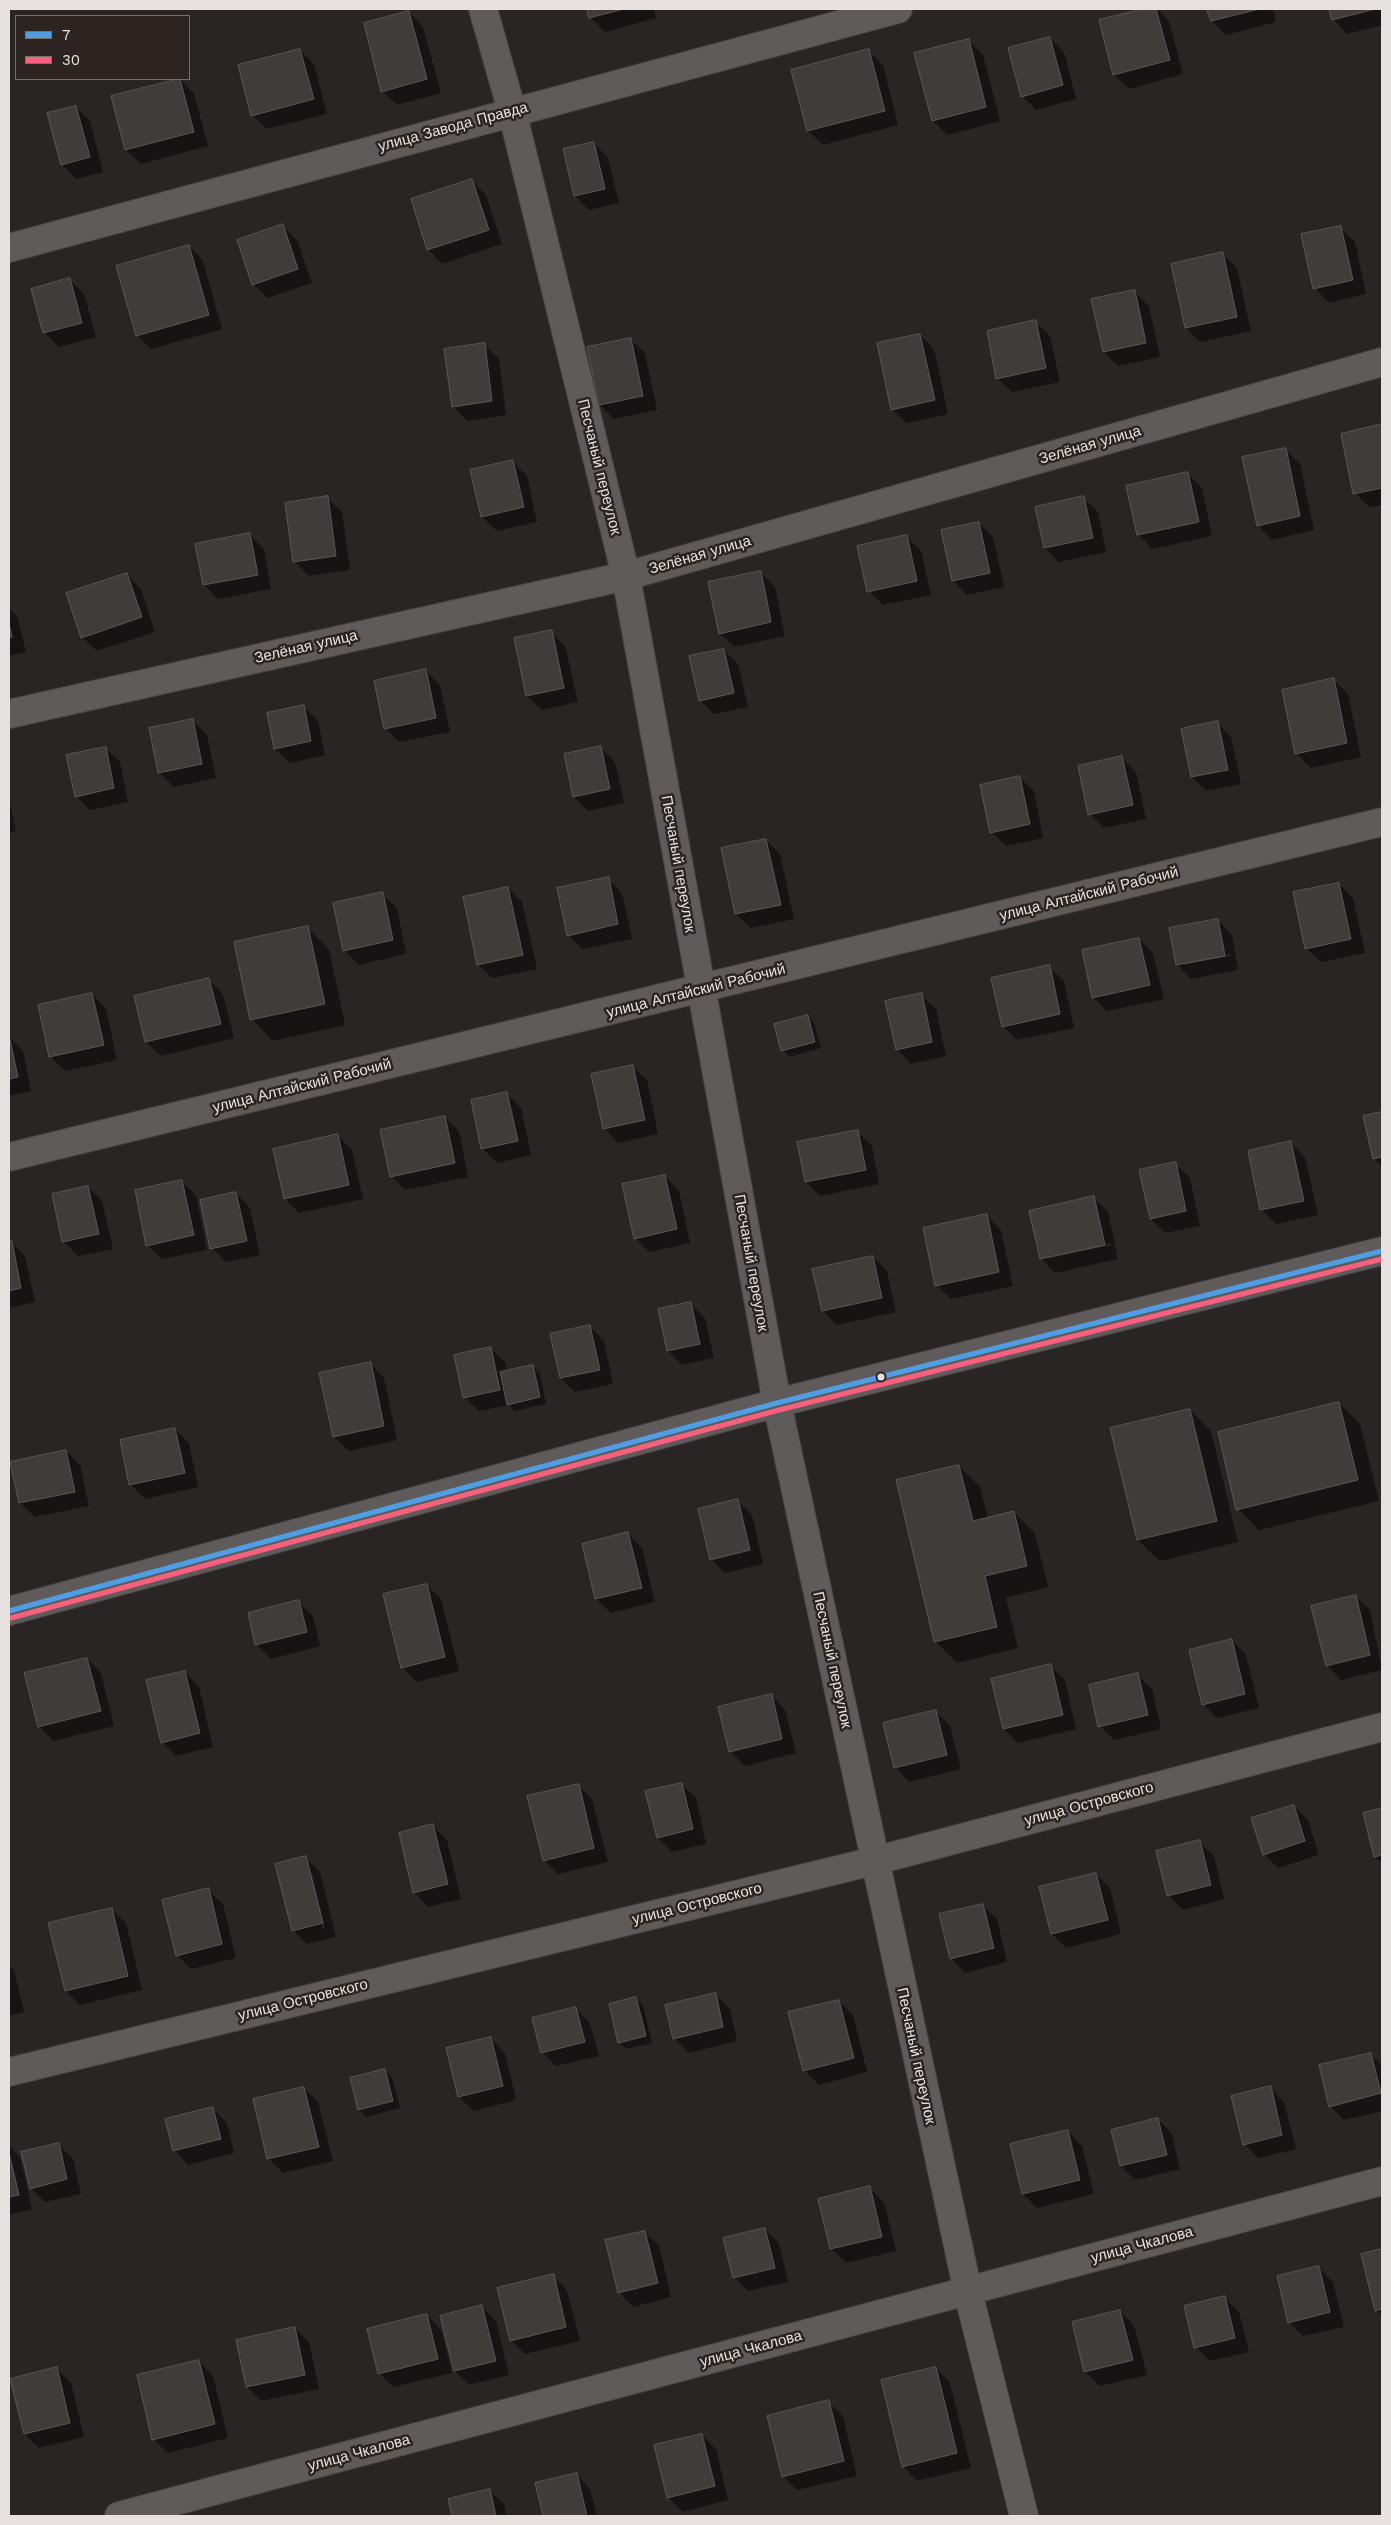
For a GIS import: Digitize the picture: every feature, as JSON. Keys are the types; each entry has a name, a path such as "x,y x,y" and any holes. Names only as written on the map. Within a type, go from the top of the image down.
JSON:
{"street":[{"name":"Песчаный переулок","path":"483,9 512,111 626,576 777,1403 968,2292 1024,2516"},
{"name":"улица Завода Правда","path":"9,248 512,111 898,9"},
{"name":"Зелёная улица","path":"9,714 626,576 1382,362"},
{"name":"улица Алтайский Рабочий","path":"9,1157 701,990 1382,822"},
{"path":"9,1611 777,1403 1382,1251"},
{"name":"улица Островского","path":"9,2072 874,1861 1382,1727"},
{"name":"улица Чкалова","path":"119,2516 1382,2181"}],"building":[{"path":"587,9 624,9 589,18"},
{"path":"1143,9 1156,9 1170,60 1113,75 1099,20"},
{"path":"1207,9 1259,9 1211,21"},
{"path":"1329,9 1375,9 1332,20"},
{"path":"409,11 427,79 381,92 364,23"},
{"path":"1050,37 1063,85 1021,97 1008,48"},
{"path":"969,39 986,107 932,121 914,53"},
{"path":"300,49 314,99 251,116 238,65"},
{"path":"869,49 885,111 807,131 791,70"},
{"path":"180,80 194,132 125,150 111,96"},
{"path":"76,106 90,157 61,165 47,113"},
{"path":"594,142 605,189 574,196 563,149"},
{"path":"472,179 489,230 427,250 411,199"},
{"path":"283,224 298,269 252,285 237,240"},
{"path":"1341,226 1353,280 1313,289 1301,234"},
{"path":"189,245 209,315 136,336 116,266"},
{"path":"1223,252 1237,317 1185,328 1171,264"},
{"path":"70,278 82,323 43,333 31,289"},
{"path":"1135,290 1146,343 1103,352 1091,299"},
{"path":"1036,320 1046,368 996,379 987,331"},
{"path":"920,334 935,400 891,410 877,343"},
{"path":"631,338 643,396 599,405 587,347"},
{"path":"485,343 492,401 452,407 444,349"},
{"path":"1382,424 1382,488 1353,494 1341,434"},
{"path":"1286,448 1300,516 1257,526 1242,457"},
{"path":"513,460 524,507 481,517 470,470"},
{"path":"1188,472 1199,522 1137,535 1126,486"},
{"path":"328,496 336,556 293,562 285,503"},
{"path":"1084,496 1093,538 1044,548 1035,507"},
{"path":"979,522 990,573 952,581 941,530"},
{"path":"250,533 258,575 203,585 195,544"},
{"path":"907,535 917,581 867,592 857,546"},
{"path":"761,571 771,622 719,634 708,582"},
{"path":"127,573 142,617 81,638 66,593"},
{"path":"9,623 12,637 9,638"},
{"path":"552,630 564,688 526,696 514,638"},
{"path":"724,649 734,693 699,701 689,656"},
{"path":"426,669 436,718 384,729 374,681"},
{"path":"1334,678 1347,743 1295,754 1282,690"},
{"path":"304,705 311,741 274,749 267,713"},
{"path":"193,719 202,764 158,773 149,728"},
{"path":"1218,721 1228,770 1191,777 1181,729"},
{"path":"601,746 610,789 573,797 564,754"},
{"path":"106,747 114,788 75,797 66,755"},
{"path":"1122,756 1133,805 1088,815 1078,766"},
{"path":"1020,776 1030,824 990,833 980,785"},
{"path":"766,839 781,905 735,914 721,848"},
{"path":"609,877 618,924 567,936 557,888"},
{"path":"1339,883 1351,939 1305,949 1293,892"},
{"path":"508,887 523,955 477,965 463,897"},
{"path":"383,892 393,940 343,951 333,903"},
{"path":"1218,919 1225,956 1176,965 1169,928"},
{"path":"308,926 325,1004 250,1020 234,942"},
{"path":"1139,938 1150,985 1092,998 1082,950"},
{"path":"1050,965 1060,1014 1002,1027 991,978"},
{"path":"209,978 221,1024 145,1042 134,996"},
{"path":"92,993 104,1045 49,1057 38,1005"},
{"path":"922,993 932,1042 896,1050 885,1001"},
{"path":"808,1015 815,1042 781,1051 774,1024"},
{"path":"9,1035 18,1077 9,1079"},
{"path":"633,1065 645,1120 603,1129 591,1074"},
{"path":"507,1092 518,1141 481,1149 471,1100"},
{"path":"1382,1112 1382,1157 1373,1159 1363,1116"},
{"path":"445,1116 455,1163 390,1177 380,1130"},
{"path":"858,1130 866,1170 805,1182 797,1142"},
{"path":"338,1134 349,1185 284,1199 273,1149"},
{"path":"1291,1141 1304,1201 1260,1210 1248,1151"},
{"path":"1176,1162 1186,1211 1150,1219 1139,1170"},
{"path":"665,1175 677,1229 634,1239 622,1184"},
{"path":"182,1180 194,1235 146,1246 135,1190"},
{"path":"88,1186 99,1234 62,1242 52,1194"},
{"path":"236,1192 247,1241 210,1249 200,1200"},
{"path":"1094,1196 1105,1245 1040,1259 1029,1211"},
{"path":"987,1214 999,1272 935,1286 923,1228"},
{"path":"9,1241 12,1241 21,1288 9,1291"},
{"path":"873,1256 882,1298 822,1311 812,1269"},
{"path":"691,1302 700,1344 667,1351 658,1309"},
{"path":"590,1325 600,1370 560,1378 550,1334"},
{"path":"491,1347 500,1390 463,1398 454,1355"},
{"path":"371,1362 384,1426 333,1437 319,1373"},
{"path":"533,1365 540,1397 507,1405 500,1372"},
{"path":"1339,1402 1358,1480 1236,1510 1218,1432"},
{"path":"1190,1409 1217,1521 1137,1540 1110,1428"},
{"path":"175,1428 185,1473 129,1485 120,1440"},
{"path":"66,1450 75,1492 19,1503 10,1462"},
{"path":"959,1465 973,1521 1014,1511 1027,1566 985,1576 997,1627 934,1642 896,1480"},
{"path":"738,1499 750,1550 710,1560 698,1509"},
{"path":"628,1532 642,1588 595,1599 582,1544"},
{"path":"427,1584 445,1657 401,1668 383,1594"},
{"path":"1356,1595 1370,1655 1326,1666 1311,1606"},
{"path":"299,1600 307,1632 255,1645 248,1613"},
{"path":"1232,1639 1245,1694 1202,1705 1189,1650"},
{"path":"87,1658 101,1711 38,1727 24,1673"},
{"path":"1051,1664 1063,1715 1003,1729 991,1679"},
{"path":"185,1671 200,1733 161,1743 146,1680"},
{"path":"1138,1673 1148,1715 1098,1727 1089,1685"},
{"path":"772,1694 782,1739 729,1752 718,1707"},
{"path":"936,1710 947,1755 894,1768 883,1723"},
{"path":"682,1783 693,1829 657,1838 645,1791"},
{"path":"579,1784 594,1848 543,1861 527,1796"},
{"path":"1294,1805 1305,1841 1263,1855 1251,1818"},
{"path":"1382,1808 1382,1855 1374,1857 1363,1813"},
{"path":"433,1824 448,1884 413,1893 399,1833"},
{"path":"1200,1840 1211,1885 1167,1896 1156,1851"},
{"path":"306,1856 323,1923 292,1931 275,1864"},
{"path":"1096,1873 1108,1920 1051,1934 1039,1887"},
{"path":"209,1888 222,1944 176,1956 162,1900"},
{"path":"983,1904 994,1948 950,1959 939,1914"},
{"path":"112,1908 128,1976 65,1991 48,1923"},
{"path":"716,1993 723,2027 673,2039 665,2005"},
{"path":"636,1997 646,2036 618,2043 609,2004"},
{"path":"839,2000 854,2058 803,2071 788,2012"},
{"path":"576,2007 585,2042 541,2053 532,2018"},
{"path":"491,2037 503,2086 458,2097 446,2048"},
{"path":"1371,2053 1381,2093 1329,2107 1319,2065"},
{"path":"385,2069 393,2101 358,2110 350,2078"},
{"path":"1271,2086 1282,2135 1243,2145 1231,2096"},
{"path":"304,2087 319,2147 267,2159 253,2099"},
{"path":"213,2107 221,2139 173,2151 165,2119"},
{"path":"1158,2118 1167,2155 1120,2166 1111,2130"},
{"path":"1068,2130 1080,2180 1022,2194 1010,2144"},
{"path":"59,2143 67,2179 30,2189 21,2152"},
{"path":"9,2153 19,2195 9,2197"},
{"path":"870,2186 882,2237 830,2249 818,2199"},
{"path":"765,2228 775,2268 733,2278 723,2238"},
{"path":"645,2231 658,2283 618,2293 605,2240"},
{"path":"1382,2249 1382,2309 1375,2311 1361,2254"},
{"path":"1319,2266 1330,2312 1288,2323 1277,2276"},
{"path":"554,2274 566,2327 510,2341 497,2288"},
{"path":"1225,2296 1235,2338 1194,2348 1184,2306"},
{"path":"482,2305 496,2361 454,2371 440,2316"},
{"path":"1120,2310 1133,2360 1084,2372 1072,2322"},
{"path":"427,2314 438,2359 378,2374 367,2329"},
{"path":"295,2327 305,2375 246,2387 236,2340"},
{"path":"199,2360 215,2424 152,2440 137,2375"},
{"path":"57,2367 70,2423 24,2434 10,2379"},
{"path":"936,2367 957,2453 902,2467 881,2380"},
{"path":"829,2400 844,2461 782,2477 767,2416"},
{"path":"702,2434 715,2486 667,2498 654,2445"},
{"path":"577,2473 587,2516 543,2516 535,2483"},
{"path":"490,2489 496,2516 452,2516 448,2499"}],"transit line":[{"name":"7","path":"9,1611 777,1403 1382,1251"},
{"name":"30","path":"11,1618 779,1410 1382,1259"}]}
